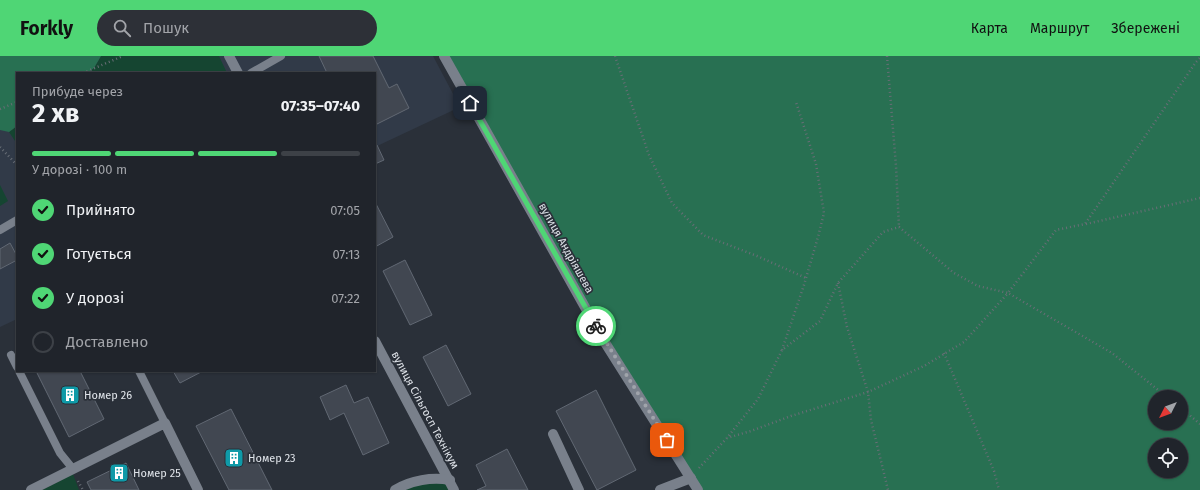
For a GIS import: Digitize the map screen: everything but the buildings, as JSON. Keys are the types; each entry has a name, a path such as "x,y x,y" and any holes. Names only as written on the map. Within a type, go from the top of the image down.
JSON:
{"street":[{"path":"229,56 237,72"},
{"name":"вулиця Андріяшева","path":"444,56 604,341 698,490"},
{"name":"вулиця Сільгосп Технікум","path":"376,343 454,490"},
{"path":"31,490 165,423 198,490"},
{"path":"553,434 579,490"},
{"path":"395,490 402,486 423,480 440,478 450,480"},
{"path":"660,490 691,478"}],"lane":[{"path":"253,72 281,56"},
{"path":"0,230 16,221"},
{"path":"11,354 16,365"},
{"path":"20,372 60,453 73,469"},
{"path":"140,372 165,423"}],"path":[{"path":"85,72 123,56"},
{"path":"615,56 648,155 672,203 703,235 757,256 806,278"},
{"path":"887,56 900,227 954,273 978,286 1008,293 1112,353 1158,390"},
{"path":"1085,224 1200,58"},
{"path":"0,109 16,102"},
{"path":"691,478 727,438 758,399 782,350 818,238 824,213 816,164 796,102"},
{"path":"0,147 16,164"},
{"path":"727,438 868,392 924,366 964,342 1008,293 1056,230 1200,198"},
{"path":"782,350 820,321 838,283 883,232 900,227"},
{"path":"838,283 847,327 868,392 871,420 888,490"},
{"path":"944,353 994,471 999,490"},
{"path":"1188,414 1200,424"}],"shaded area":[{"path":"0,56 433,56 460,107 376,147 376,72 16,72 16,319 0,327"}],"green space":[{"path":"0,56 101,56 94,68 88,72 16,72 16,127 9,132 0,130"},
{"path":"101,56 219,56 227,72 88,72 94,68"},
{"path":"449,56 1200,56 1200,490 698,490 604,341"},
{"path":"16,127 16,142 9,132"},
{"path":"0,185 8,201 0,206"},
{"path":"73,474 79,490 42,490"},
{"path":"440,478 454,490 395,490"}],"way so far":[{"path":"596,326 667,440"}],"place":[{"name":"Номер 26","path":"70,395"},
{"name":"Номер 23","path":"234,458"},
{"name":"Номер 25","path":"119,473"}],"route":[{"path":"470,103 596,326"}]}
